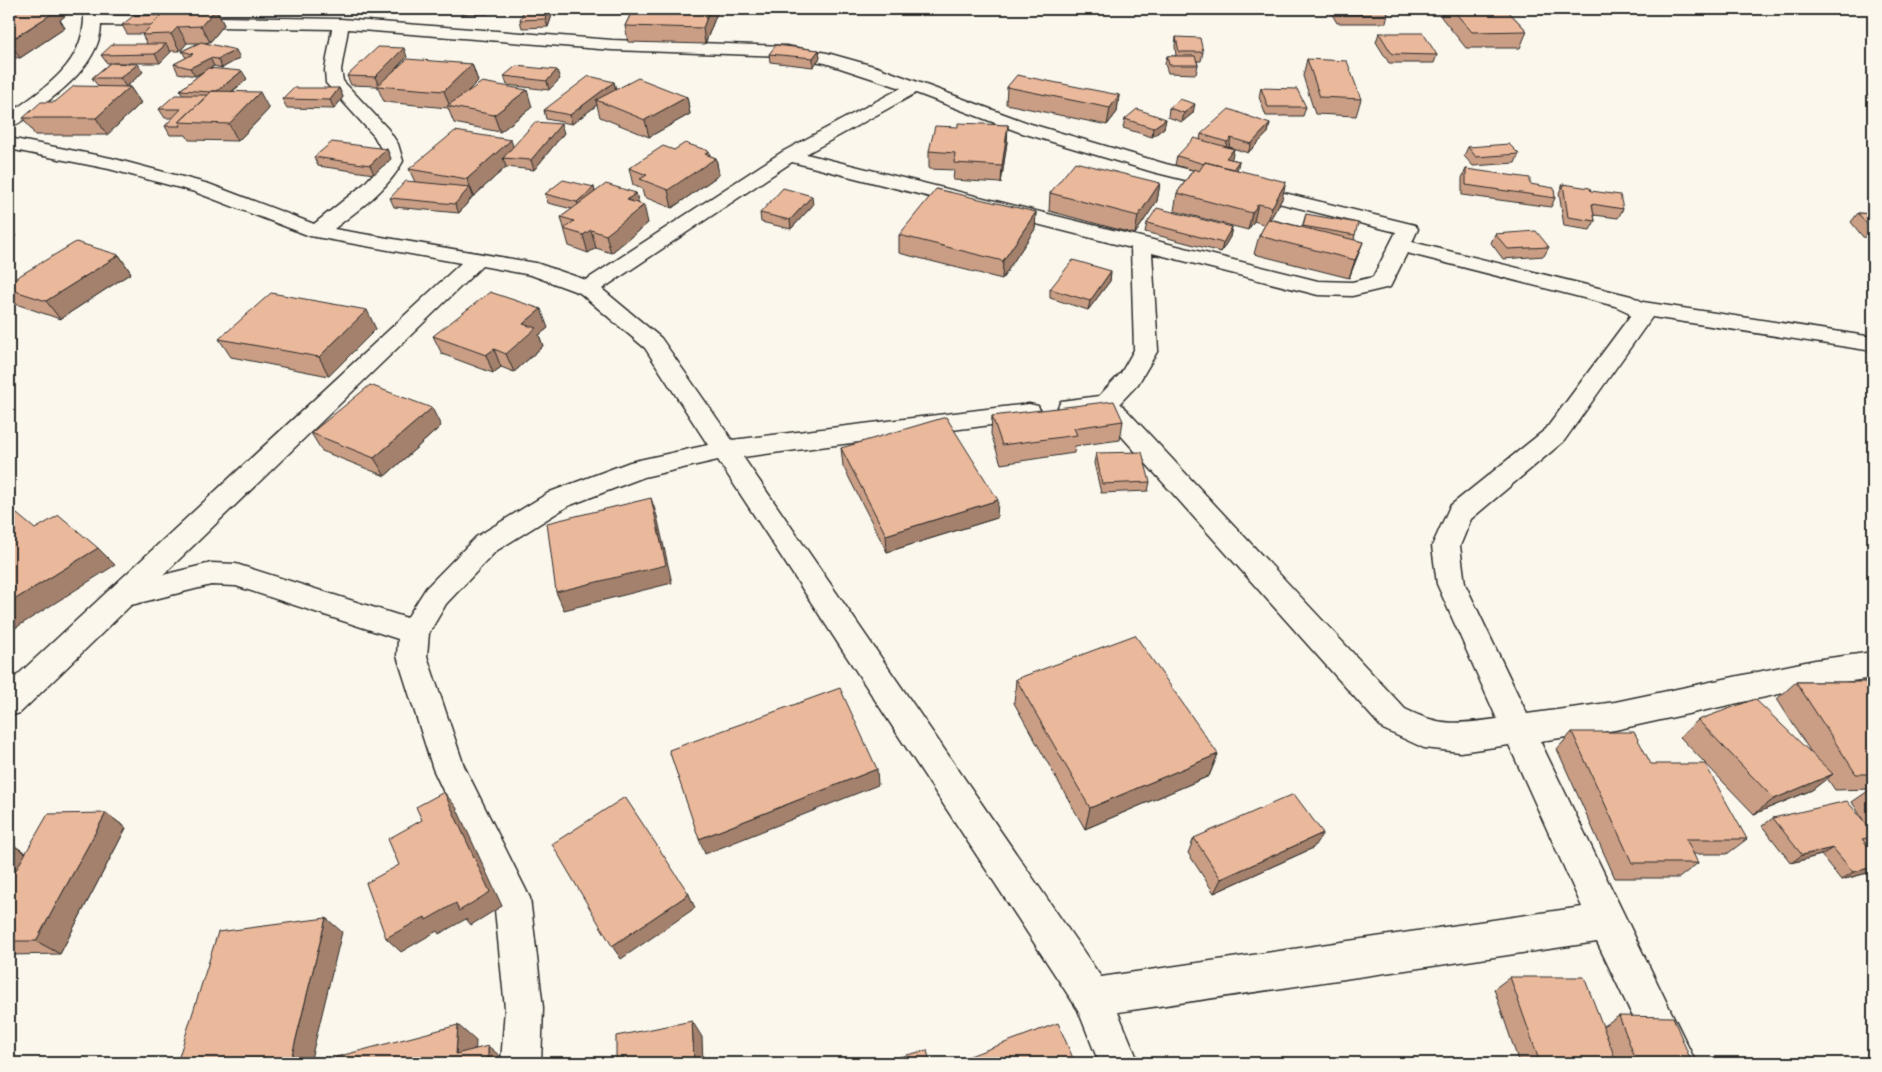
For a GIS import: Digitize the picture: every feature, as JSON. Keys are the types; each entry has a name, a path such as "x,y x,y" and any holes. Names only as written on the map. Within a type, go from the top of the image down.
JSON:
{"street":[{"path":"9,122 72,72 87,50 94,14 142,14 340,24 612,45 786,51 827,58 871,71 1025,128 1160,168 1408,229 1402,246 1382,282 1352,289 1318,288 789,156"},
{"path":"317,232 367,192 389,170 395,160 395,153 369,118 350,94 335,83 333,70 340,24"},
{"path":"588,288 789,156 913,88"},
{"path":"9,144 111,164 202,188 317,232 536,269 588,288 653,343 1092,997 1119,1063"},
{"path":"521,1063 524,1008 512,898 448,769 412,656 414,632 436,596 486,544 559,499 639,469 725,450 1106,403 1130,378 1146,350 1141,245"},
{"path":"1402,246 1624,301 1637,308 1873,344"},
{"path":"9,703 478,258"},
{"path":"1637,308 1640,316 1555,435 1460,513 1446,546 1451,584 1607,922 1676,1063"},
{"path":"1106,403 1394,719 1424,734 1460,738 1615,716 1815,674 1873,665"},
{"path":"120,596 211,574 236,575 414,632"},
{"path":"1092,997 1607,922"}],"building":[{"path":"59,9 53,12 20,10"},
{"path":"216,9 201,26 178,27 171,34 142,35 167,10"},
{"path":"524,9 548,9 545,19 520,20"},
{"path":"633,9 710,9 703,28 625,26"},
{"path":"1336,9 1385,9 1388,14 1340,15"},
{"path":"1452,9 1506,9 1527,31 1472,32"},
{"path":"20,10 55,12 9,41 9,17"},
{"path":"162,15 152,25 122,25 133,16"},
{"path":"1379,33 1423,33 1437,55 1392,54"},
{"path":"1176,37 1200,38 1203,52 1179,52"},
{"path":"201,42 236,50 218,59 210,58 190,68 174,64 193,54 182,51"},
{"path":"113,44 166,44 155,54 101,55"},
{"path":"776,45 819,50 813,58 769,54"},
{"path":"378,47 404,48 375,77 347,76"},
{"path":"1167,56 1195,56 1198,65 1169,65"},
{"path":"407,59 472,64 444,91 377,86"},
{"path":"1307,59 1347,61 1361,99 1320,97"},
{"path":"110,63 138,64 120,78 92,78"},
{"path":"516,66 557,70 547,81 504,76"},
{"path":"208,68 242,71 217,91 180,90"},
{"path":"1017,75 1119,95 1110,108 1007,87"},
{"path":"589,76 614,82 570,115 544,110"},
{"path":"638,78 687,97 645,120 596,100"},
{"path":"482,82 527,90 494,115 447,106"},
{"path":"74,86 130,87 96,118 23,118 41,102 55,102"},
{"path":"293,88 339,88 330,100 282,99"},
{"path":"1261,88 1297,89 1306,107 1268,107"},
{"path":"212,91 260,92 229,124 179,122"},
{"path":"175,95 208,95 179,122 181,126 165,126 181,109 159,109"},
{"path":"1180,99 1195,104 1184,113 1169,108"},
{"path":"1137,109 1166,119 1153,128 1125,119"},
{"path":"1229,109 1270,124 1251,144 1231,138 1227,142 1201,134"},
{"path":"535,122 561,124 531,160 503,158"},
{"path":"958,123 1008,125 1002,166 954,163 955,153 929,151 935,126 958,127"},
{"path":"455,131 511,140 467,179 409,169"},
{"path":"1194,138 1234,149 1226,158 1239,161 1233,169 1205,162 1204,164 1177,156"},
{"path":"332,142 387,149 370,165 314,157"},
{"path":"685,143 709,151 705,154 716,158 668,190 640,179 647,175 629,168 663,146 674,150"},
{"path":"1509,144 1519,154 1476,157 1468,147"},
{"path":"1075,162 1160,183 1138,216 1050,193"},
{"path":"1205,162 1286,182 1272,207 1258,204 1252,213 1177,193 1194,169 1199,171"},
{"path":"1466,169 1530,178 1530,184 1554,188 1555,198 1466,185"},
{"path":"563,180 594,187 577,202 545,194"},
{"path":"406,181 470,187 455,204 390,198"},
{"path":"606,184 636,193 627,200 644,205 606,235 591,230 583,235 564,229 574,221 561,217"},
{"path":"1563,184 1590,188 1591,191 1620,195 1623,209 1592,204 1595,221 1568,217"},
{"path":"783,188 812,196 790,220 760,213"},
{"path":"936,189 1036,212 1003,261 899,235"},
{"path":"1157,208 1232,227 1223,243 1147,223"},
{"path":"1858,213 1873,214 1873,228 1870,228"},
{"path":"1306,214 1358,223 1355,235 1303,226"},
{"path":"1268,219 1363,242 1355,260 1259,236"},
{"path":"1536,231 1549,247 1508,249 1495,234"},
{"path":"76,242 119,255 46,301 9,289 9,282"},
{"path":"1073,260 1111,271 1090,301 1050,289"},
{"path":"490,292 541,309 523,324 536,328 506,354 494,349 486,355 433,336"},
{"path":"271,293 367,310 319,357 219,339"},
{"path":"370,385 432,408 374,458 311,433"},
{"path":"1114,401 1123,421 1074,428 1077,435 1002,445 992,416"},
{"path":"946,417 998,500 886,535 841,448"},
{"path":"1142,452 1150,482 1102,484 1096,453"},
{"path":"651,498 666,565 556,592 547,523"},
{"path":"17,514 35,529 59,515 98,548 9,603 9,519"},
{"path":"1135,635 1218,754 1090,808 1016,679"},
{"path":"1796,682 1873,682 1873,774 1856,774"},
{"path":"840,688 877,769 699,839 669,750"},
{"path":"1755,699 1833,774 1774,799 1698,720"},
{"path":"1572,732 1634,732 1651,764 1705,764 1747,839 1686,839 1698,863 1632,863"},
{"path":"444,792 490,892 459,911 456,903 426,920 425,917 386,938 366,883 399,865 388,839 422,820 416,807"},
{"path":"1294,794 1323,833 1221,879 1194,838"},
{"path":"625,797 689,894 612,946 552,844"},
{"path":"1847,801 1873,832 1873,837 1862,839 1873,852 1873,867 1853,872 1833,848 1802,855 1773,818"},
{"path":"106,813 36,941 9,941 9,882 48,814"},
{"path":"326,918 290,1063 177,1063 218,932"},
{"path":"1510,977 1584,977 1617,1063 1540,1063"},
{"path":"1619,1016 1673,1017 1692,1063 1637,1063"},
{"path":"692,1021 694,1063 616,1063 616,1036"},
{"path":"1058,1023 1075,1063 951,1063"},
{"path":"458,1025 456,1054 488,1046 488,1063 335,1063 336,1057"},
{"path":"927,1050 930,1063 883,1063 883,1061"}]}
